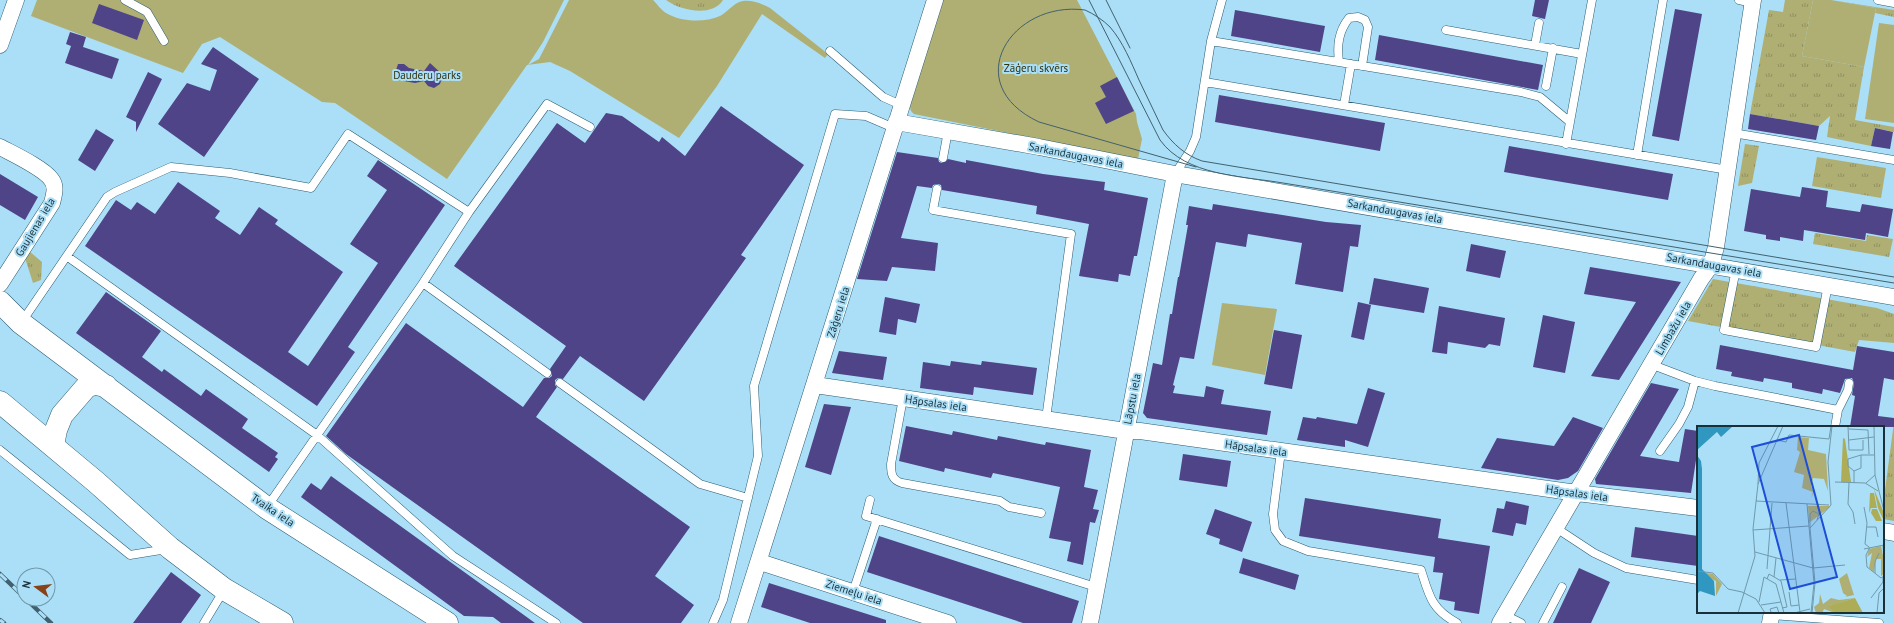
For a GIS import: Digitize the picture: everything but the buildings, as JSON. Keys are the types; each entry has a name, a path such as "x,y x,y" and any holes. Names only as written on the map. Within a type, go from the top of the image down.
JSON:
{"main road":[{"name":"Tvaika iela","path":"0,302 21,323 267,508 447,623"},
{"path":"53,446 56,430 62,415 87,386 95,384 106,386"},
{"path":"0,402 170,548 224,589 282,623"}],"street":[{"path":"0,45 16,0"},
{"name":"Zāģeru iela","path":"739,623 760,562 901,105 935,0"},
{"name":"Limbažu iela","path":"1502,619 1711,265 1716,247 1728,170 1748,1"},
{"name":"Sarkandaugavas iela","path":"895,125 948,131 1175,174 1894,297"},
{"name":"Gaujienas iela","path":"0,147 45,173 52,179 54,194 52,203 0,284"},
{"name":"Lāpstu iela","path":"1090,623 1175,174"},
{"name":"Hāpsalas iela","path":"815,385 1126,431 1140,431 1577,493 1697,508"},
{"path":"1884,531 1894,532"},
{"name":"Ziemeļu iela","path":"760,562 948,623"}],"lane":[{"path":"125,0 147,12 164,41"},
{"path":"1175,174 1190,151 1196,137 1211,41 1222,0"},
{"path":"1566,144 1592,0"},
{"path":"1637,156 1663,0"},
{"path":"1878,0 1894,3"},
{"path":"1339,62 1337,48 1341,27 1348,18 1358,17 1365,20 1368,27 1362,66"},
{"path":"1535,45 1539,23"},
{"path":"1446,30 1582,54"},
{"path":"1211,41 1533,95 1540,97 1570,122"},
{"path":"1546,86 1553,48"},
{"path":"830,51 883,97 901,105"},
{"path":"1344,105 1352,64"},
{"path":"1205,82 1637,156 1728,170"},
{"path":"267,508 423,283 469,212 547,104 590,127"},
{"path":"713,623 723,600 758,456 754,386 835,114 866,116 895,125"},
{"path":"943,158 948,131"},
{"path":"1733,133 1894,160"},
{"path":"21,323 68,257 107,197 171,167 230,173 310,188 348,134 469,212"},
{"path":"937,189 933,210 1071,234 1046,419"},
{"path":"68,257 317,435 453,556 556,623"},
{"path":"1736,270 1724,330 1816,347 1828,285"},
{"path":"423,283 547,373"},
{"path":"1658,367 1695,381 1838,410"},
{"path":"1660,451 1679,424 1688,407 1695,381"},
{"path":"560,383 700,484 748,498"},
{"path":"1835,426 1838,410 1848,390 1849,383"},
{"path":"903,398 891,464 892,474 895,480 902,483 1000,500 1009,507 1041,513"},
{"path":"0,450 130,555 170,548"},
{"path":"1281,451 1273,514 1275,530 1283,541 1308,551 1421,570 1432,602 1448,618 1457,623"},
{"path":"870,500 866,516 1096,587"},
{"path":"853,592 877,519"},
{"path":"1556,528 1594,553 1626,568 1697,580"},
{"path":"1543,623 1562,587"},
{"path":"204,623 224,589"},
{"path":"1771,617 1879,623"},
{"path":"1502,619 1520,623"}],"green space":[{"name":"Dauderu parks","path":"37,0 564,0 543,42 528,65 447,179 335,103 322,102 220,37 202,44 183,73 31,16"},
{"path":"569,0 653,0 666,13 685,20 707,20 720,16 740,2 754,2 770,8 828,54 825,58 762,14 717,86 679,138 570,71 550,62 528,65 539,59"},
{"path":"666,0 723,0 718,6 704,11 679,7"},
{"name":"Zāģeru skvērs","path":"942,0 1077,0 1136,114 1142,139 1138,159 914,114 911,111 909,104"},
{"path":"1785,0 1813,0 1802,56 1864,67 1855,120 1894,127 1894,132 1875,128 1871,146 1827,137 1830,116 1819,126 1750,114 1769,10 1783,12"},
{"path":"1813,0 1831,0 1876,8 1864,67 1802,56"},
{"path":"1831,0 1894,10 1894,17 1875,13 1876,8"},
{"path":"1879,23 1894,25 1894,123 1865,119"},
{"path":"1745,144 1759,146 1752,183 1738,186"},
{"path":"1817,157 1886,168 1881,198 1812,186"},
{"path":"1815,233 1866,241 1867,235 1893,239 1889,257 1813,244"},
{"path":"29,251 42,262 41,280 33,283 25,258"},
{"path":"1713,279 1877,308 1894,314 1894,343 1859,340 1855,352 1688,321"},
{"path":"1222,303 1277,309 1265,375 1212,365"},
{"path":"1894,422 1894,521 1884,519 1884,497"}],"tram line":[{"path":"1089,0 1160,140 1171,152 1184,161 1200,168 1233,176 1894,283"},
{"path":"1106,0 1130,48"},
{"path":"1196,167 1039,122 1015,106 1002,87 998,67 1004,48 1017,31 1035,18 1058,10 1085,10 1092,13 1107,24 1119,39 1163,130 1171,140 1190,156 1202,161 1894,277"}],"railway":[{"path":"0,574 16,589"},
{"path":"34,607 51,623"},
{"path":"0,620 4,623"}]}
